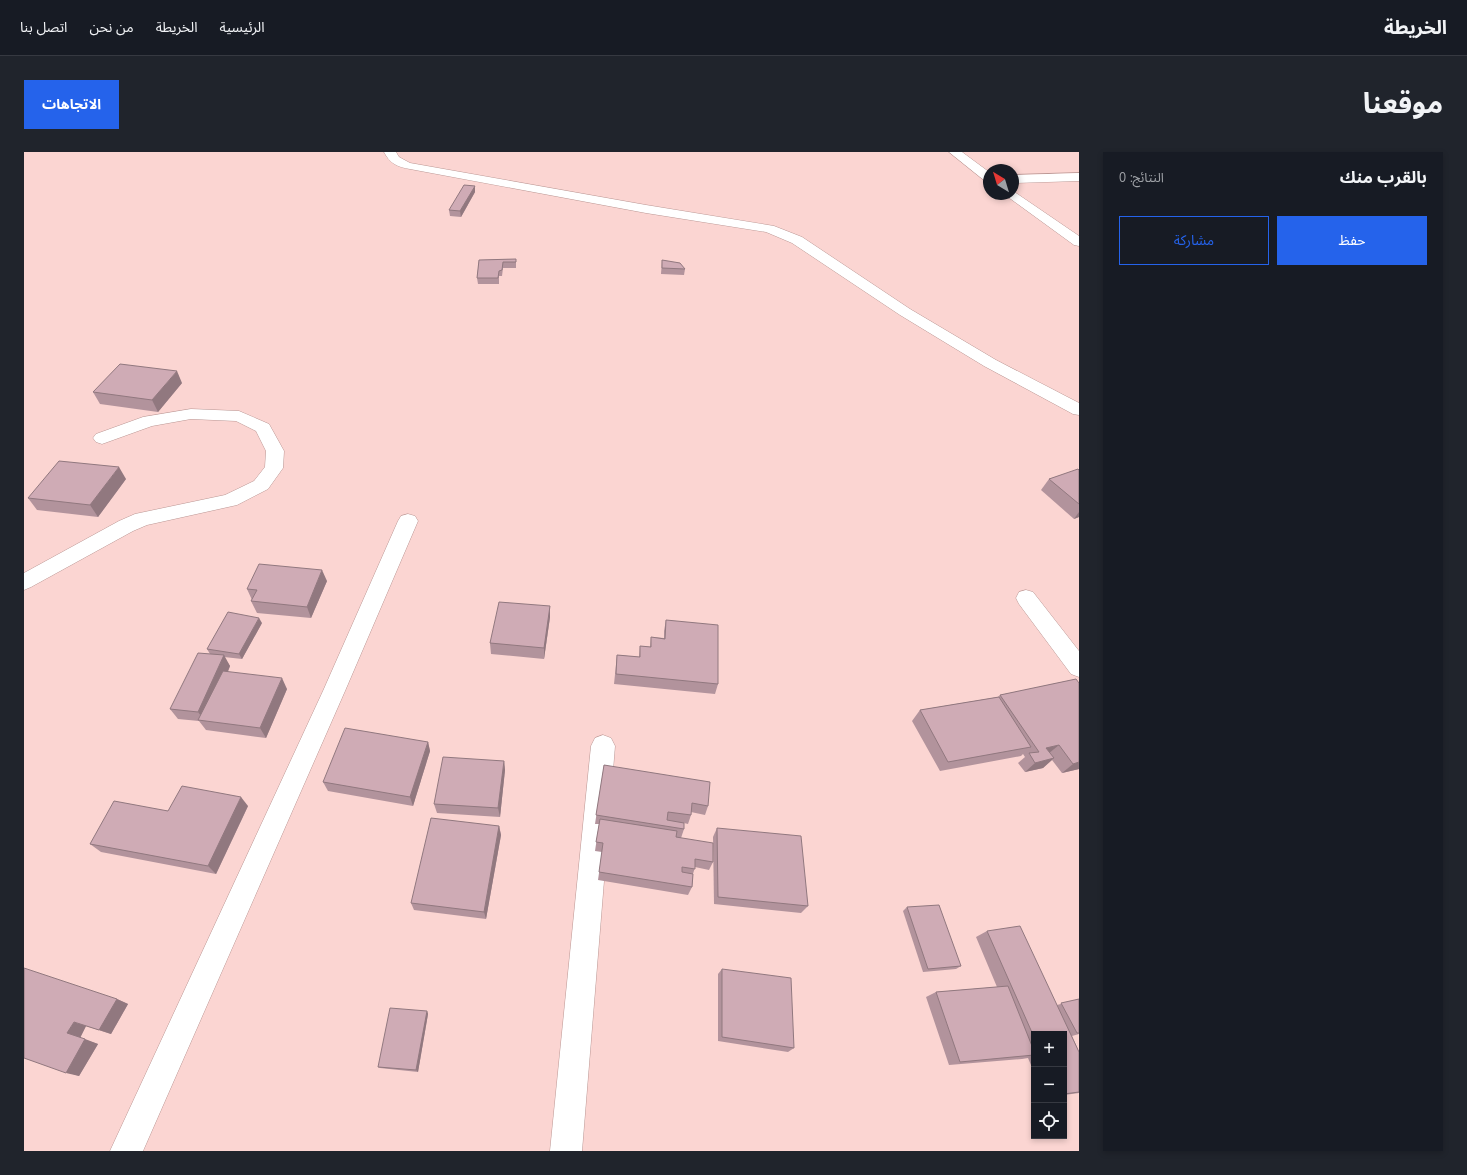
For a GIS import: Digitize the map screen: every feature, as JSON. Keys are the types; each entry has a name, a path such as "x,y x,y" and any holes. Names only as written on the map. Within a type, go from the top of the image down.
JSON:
{"street":[{"path":"390,152 392,158 400,164 769,229 784,234 797,240 911,316 990,363 1079,410"},
{"path":"955,152 983,173"},
{"path":"1019,179 1079,177"},
{"path":"1019,199 1079,242"},
{"path":"24,582 126,526 142,519 230,500 261,485 274,468 275,451 263,428 239,416 191,414 149,421 102,438"},
{"path":"126,1151 334,692 408,521"},
{"path":"1026,598 1079,668"},
{"path":"566,1151 603,746"}],"building":[{"path":"464,185 475,186 460,211 449,210"},
{"path":"516,259 516,262 503,262 502,270 499,271 498,278 477,278 479,260"},
{"path":"662,260 680,263 685,269 662,268"},
{"path":"120,364 177,371 152,400 93,392"},
{"path":"59,461 119,467 90,505 28,498"},
{"path":"1078,469 1079,470 1079,504 1049,479"},
{"path":"259,564 322,570 307,607 251,601 257,590 247,589"},
{"path":"499,602 550,606 544,648 490,643"},
{"path":"228,612 259,618 239,654 207,649"},
{"path":"666,620 718,625 718,684 616,674 617,655 640,657 640,646 651,647 651,637 665,639"},
{"path":"198,653 224,655 198,712 170,709"},
{"path":"223,671 282,678 260,728 198,720"},
{"path":"1076,679 1079,683 1079,762 1073,764 1059,745 1046,748 1054,758 1035,763 1029,753 1039,752 1000,695"},
{"path":"999,697 1031,747 948,762 920,710"},
{"path":"345,728 428,742 410,797 323,782"},
{"path":"443,757 504,761 498,808 434,804"},
{"path":"604,765 710,782 708,806 692,803 691,815 668,812 667,820 684,823 684,829 596,815"},
{"path":"182,786 241,797 208,866 90,844 114,801 168,811"},
{"path":"431,818 499,826 484,912 411,903"},
{"path":"600,819 677,831 676,837 713,843 713,862 695,859 695,869 682,867 682,872 693,874 692,887 599,872 603,843 596,842"},
{"path":"717,828 801,836 808,906 718,897"},
{"path":"939,905 961,966 928,969 907,907"},
{"path":"1020,926 1079,1052 1079,1092 1067,1094 1067,1031 1031,1031 987,931"},
{"path":"24,968 117,999 99,1030 74,1022 67,1033 85,1039 66,1073 24,1058"},
{"path":"722,969 791,978 794,1048 722,1037"},
{"path":"1008,986 1031,1044 1031,1055 960,1062 936,992"},
{"path":"1079,999 1079,1033 1077,1033 1061,1003"},
{"path":"390,1008 427,1011 416,1070 378,1067"}]}
